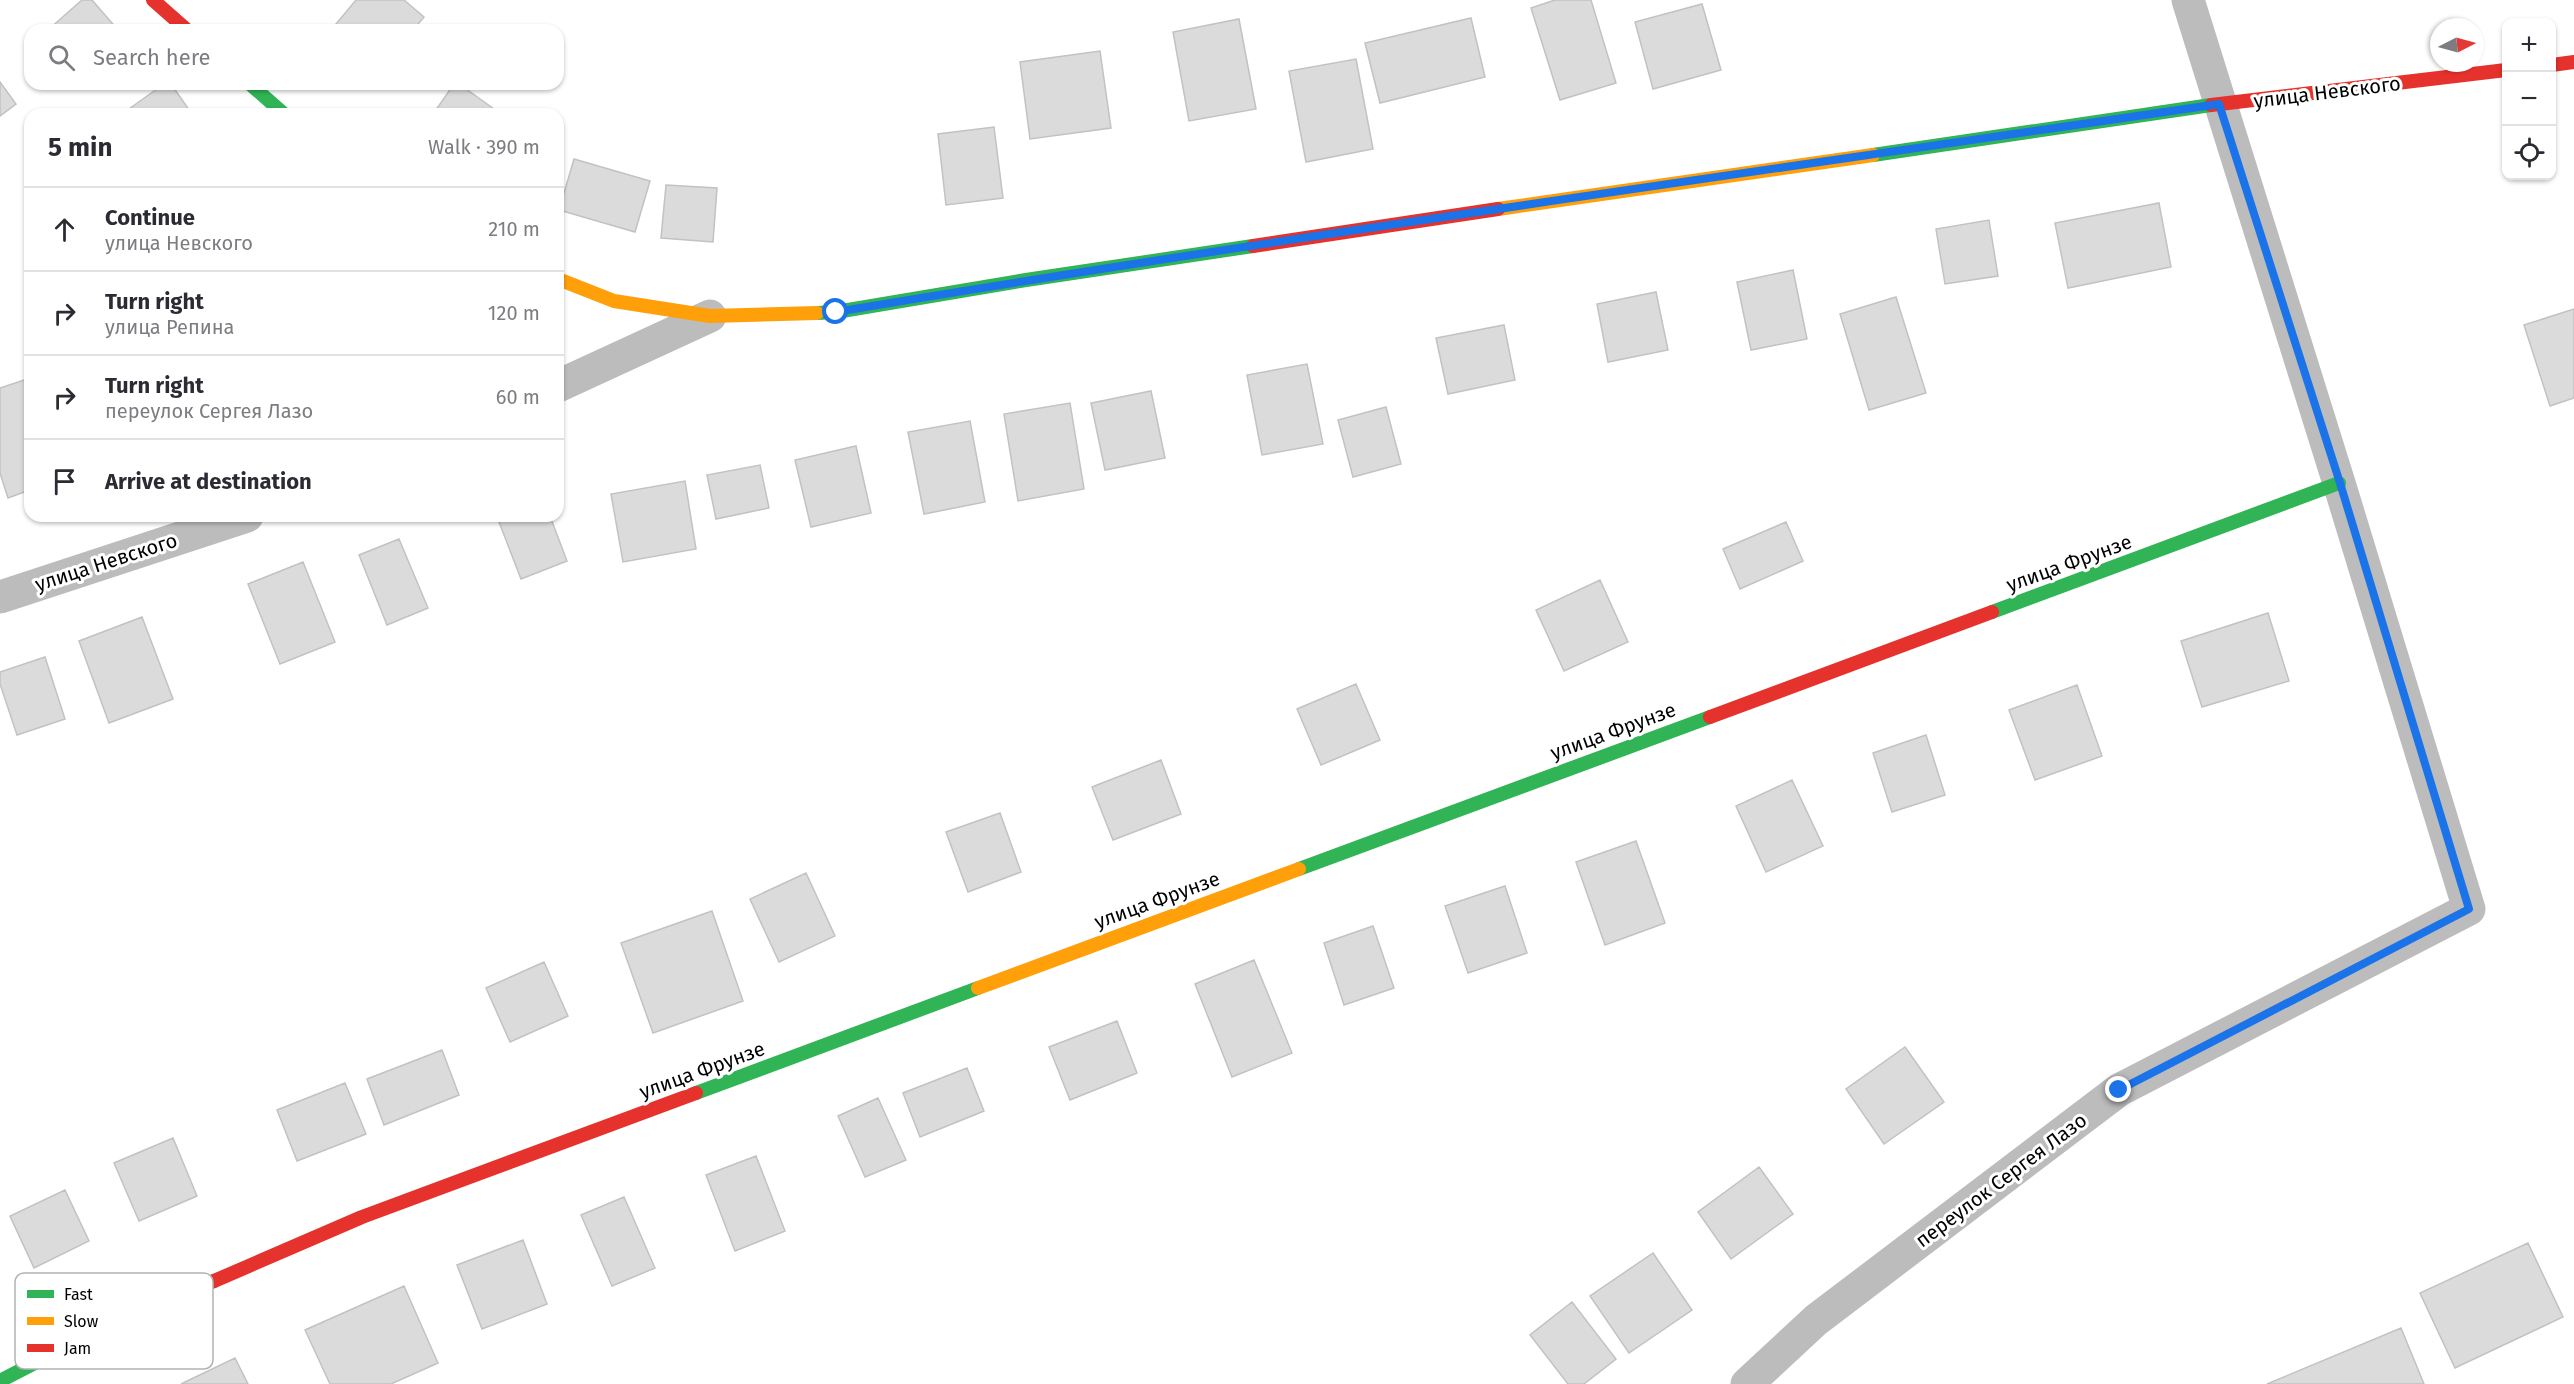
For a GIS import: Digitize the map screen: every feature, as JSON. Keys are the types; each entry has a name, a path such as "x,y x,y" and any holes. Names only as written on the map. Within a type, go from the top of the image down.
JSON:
{"street":[{"path":"153,0 180,24"},
{"path":"2188,0 2340,483"},
{"path":"2556,64 2574,62"},
{"name":"улица Невского","path":"564,383 710,316 836,312 1026,280 2219,104 2502,70"},
{"path":"257,90 277,108"},
{"path":"564,281 614,301 710,316"},
{"name":"переулок Сергея Лазо","path":"1747,1384 1816,1320 2119,1090 2469,909 2340,483"},
{"name":"улица Фрунзе","path":"213,1281 362,1217 2340,483"},
{"name":"улица Невского","path":"0,597 229,522"},
{"name":"улица Фрунзе","path":"0,1381 23,1369"}],"building":[{"path":"82,0 92,0 113,24 55,24"},
{"path":"356,0 404,0 424,17 418,24 336,24"},
{"path":"1555,0 1591,0 1616,83 1560,100 1531,8"},
{"path":"1702,4 1721,70 1653,89 1635,22"},
{"path":"1471,18 1485,77 1380,103 1365,43"},
{"path":"1239,19 1256,109 1189,121 1173,32"},
{"path":"1100,51 1111,128 1030,139 1020,62"},
{"path":"1356,59 1373,149 1306,162 1289,71"},
{"path":"0,82 16,104 0,116"},
{"path":"156,90 175,90 188,108 130,108"},
{"path":"450,90 467,90 493,108 437,108"},
{"path":"994,127 1003,198 946,205 938,134"},
{"path":"574,159 650,181 635,232 564,211 564,193"},
{"path":"666,185 717,188 713,242 661,238"},
{"path":"2159,203 2171,267 2068,288 2055,223"},
{"path":"1989,220 1998,276 1945,284 1936,229"},
{"path":"1793,270 1807,339 1751,350 1737,282"},
{"path":"1656,292 1668,350 1608,362 1597,304"},
{"path":"1896,297 1926,393 1869,410 1840,314"},
{"path":"2574,309 2574,398 2550,406 2524,325"},
{"path":"1504,325 1515,380 1448,394 1436,338"},
{"path":"1307,364 1323,444 1262,455 1247,375"},
{"path":"24,380 24,492 8,498 0,473 0,388"},
{"path":"1151,391 1165,458 1105,470 1091,403"},
{"path":"1070,403 1084,489 1018,501 1004,414"},
{"path":"1386,407 1401,464 1353,477 1338,420"},
{"path":"970,421 985,502 924,514 908,432"},
{"path":"856,446 871,513 811,527 795,460"},
{"path":"760,465 769,508 716,519 707,475"},
{"path":"685,481 696,549 623,562 611,494"},
{"path":"499,522 552,522 567,561 521,579"},
{"path":"1786,522 1803,561 1740,589 1723,549"},
{"path":"399,539 428,608 387,625 359,555"},
{"path":"303,562 335,642 280,664 248,584"},
{"path":"1600,580 1628,642 1564,671 1536,610"},
{"path":"2268,613 2289,681 2202,707 2181,641"},
{"path":"142,617 173,699 109,723 79,641"},
{"path":"45,657 65,719 17,735 0,684 0,672"},
{"path":"1356,684 1380,740 1321,765 1297,709"},
{"path":"2077,685 2102,756 2035,780 2009,710"},
{"path":"1926,735 1945,795 1892,812 1873,753"},
{"path":"1161,760 1181,814 1113,840 1092,787"},
{"path":"1792,780 1823,846 1766,872 1736,806"},
{"path":"1000,813 1021,872 968,892 946,832"},
{"path":"1636,841 1665,923 1605,945 1576,862"},
{"path":"806,873 835,936 779,962 750,899"},
{"path":"1505,886 1527,953 1468,973 1445,906"},
{"path":"712,911 743,1001 653,1033 621,943"},
{"path":"1373,926 1394,988 1344,1005 1324,943"},
{"path":"1254,960 1292,1053 1232,1077 1195,984"},
{"path":"544,962 568,1016 510,1042 486,988"},
{"path":"1117,1021 1137,1073 1070,1100 1049,1047"},
{"path":"1905,1047 1944,1102 1884,1144 1846,1089"},
{"path":"442,1050 459,1095 384,1125 367,1079"},
{"path":"967,1068 984,1111 920,1137 903,1093"},
{"path":"345,1083 366,1134 297,1161 277,1110"},
{"path":"878,1098 906,1160 865,1177 838,1116"},
{"path":"173,1138 197,1196 139,1221 114,1163"},
{"path":"756,1156 785,1231 735,1251 706,1175"},
{"path":"1759,1167 1793,1214 1731,1259 1698,1212"},
{"path":"65,1190 89,1241 34,1268 10,1216"},
{"path":"624,1197 655,1268 612,1286 581,1215"},
{"path":"523,1240 547,1304 482,1329 457,1265"},
{"path":"2528,1243 2563,1317 2455,1368 2420,1293"},
{"path":"1653,1253 1692,1310 1629,1353 1590,1296"},
{"path":"404,1286 438,1363 391,1384 330,1384 305,1330"},
{"path":"1572,1302 1616,1359 1584,1384 1568,1384 1530,1335"},
{"path":"2401,1328 2424,1384 2267,1384"},
{"path":"235,1358 248,1384 181,1384"}],"traffic: fast":[{"path":"257,90 277,108"},
{"path":"1873,155 2211,105"},
{"path":"817,313 836,312 1026,280 1253,246"},
{"path":"1992,612 2339,483"},
{"path":"1299,869 1710,717"},
{"path":"696,1093 978,988"},
{"path":"0,1381 23,1369"}],"traffic: slow":[{"path":"1498,209 1873,155"},
{"path":"564,281 614,301 710,316 817,313"},
{"path":"978,988 1299,869"}],"traffic: jam":[{"path":"153,0 180,24"},
{"path":"2556,64 2574,62"},
{"path":"2211,105 2502,70"},
{"path":"1253,246 1498,209"},
{"path":"1710,717 1992,612"},
{"path":"214,1281 362,1217 696,1093"}],"route":[{"path":"836,312 1026,280 2219,104 2340,483 2469,909 2119,1090"}]}
